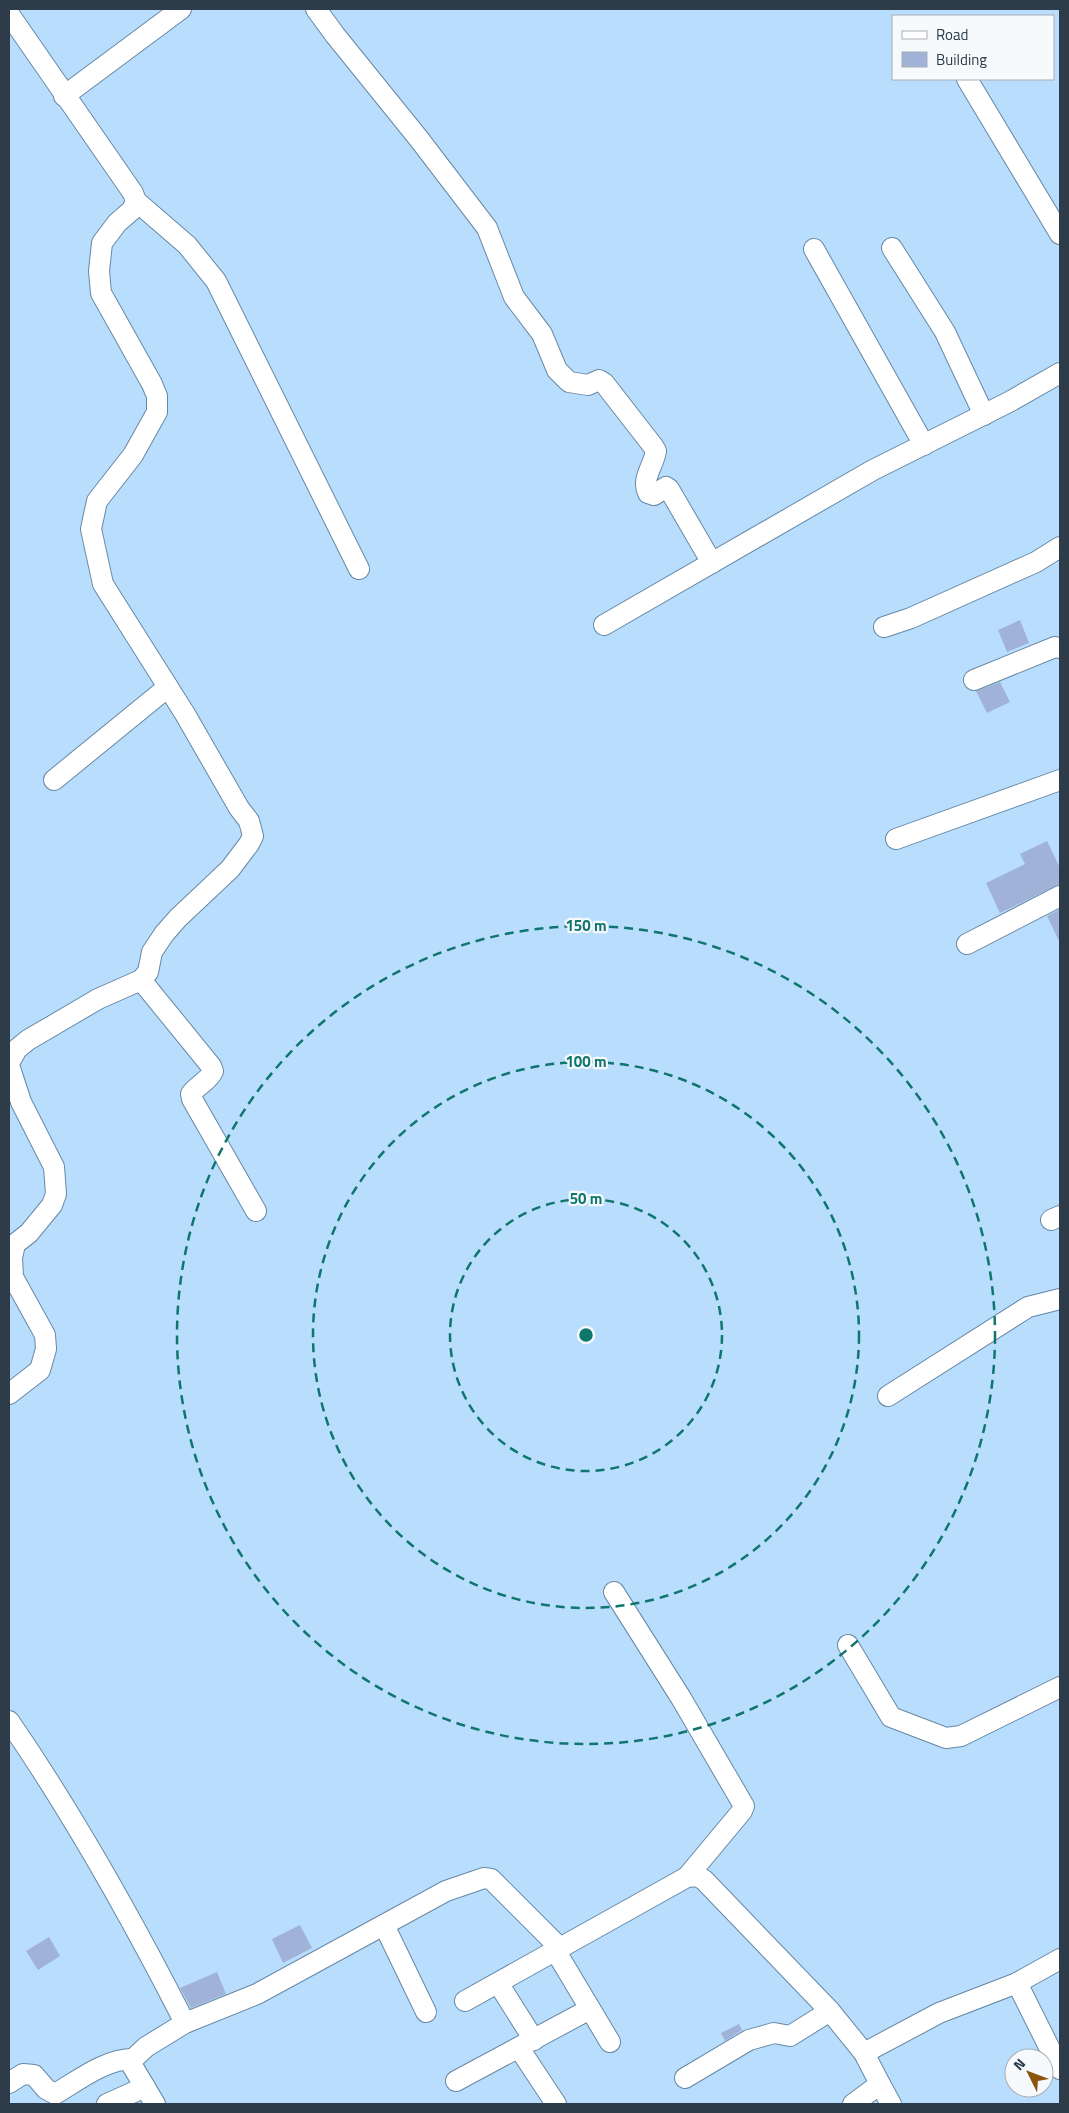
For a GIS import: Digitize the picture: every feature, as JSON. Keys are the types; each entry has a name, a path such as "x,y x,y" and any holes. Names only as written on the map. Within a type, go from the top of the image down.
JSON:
{"street":[{"path":"64,96 180,9"},
{"path":"316,9 334,35 419,139 487,228 514,297 542,334 557,370 569,382 588,385 599,380 604,383 653,446 656,451 647,477 646,489 648,493 654,495 666,488 669,489 712,563"},
{"path":"9,14 133,193 136,201 187,245 216,281 359,569"},
{"path":"968,80 1060,234"},
{"path":"9,1394 40,1370 46,1349 44,1336 13,1276 12,1258 15,1244 29,1233 52,1206 56,1194 54,1167 21,1102 9,1064 17,1048 28,1040 98,999 141,980 148,972 152,952 164,934 178,918 230,869 253,836 249,821 239,808 168,687 103,584 91,529 97,501 133,455 157,412 157,396 152,384 101,293 99,271 102,243 116,223 132,210 136,201"},
{"path":"892,248 945,332 984,415"},
{"path":"814,249 924,445"},
{"path":"604,625 873,470 984,415 1060,373"},
{"path":"884,627 911,618 1027,566 1060,547"},
{"path":"974,680 1055,647 1060,648"},
{"path":"54,780 168,687"},
{"path":"896,839 1060,780"},
{"path":"967,944 1060,896"},
{"path":"141,980 212,1066 211,1076 194,1090 191,1094 192,1099 256,1211"},
{"path":"888,1396 1028,1307 1060,1299"},
{"path":"465,2001 687,1877 742,1812 744,1806 681,1698 614,1592"},
{"path":"848,1645 891,1717 946,1738 961,1736 1060,1688"},
{"path":"9,1721 31,1753 108,1879 145,1944 185,2023"},
{"path":"687,1877 697,1876 704,1880 830,2010 864,2053 891,2104"},
{"path":"107,2104 150,2096 130,2062 146,2047 185,2023 257,1994 446,1891 484,1878 491,1879 500,1886 558,1949 610,2042"},
{"path":"384,1925 426,2012"},
{"path":"864,2053 939,2014 1017,1982 1060,1959"},
{"path":"1017,1982 1060,2069"},
{"path":"498,1983 556,2104"},
{"path":"456,2081 590,2009"},
{"path":"685,2078 749,2040 774,2033 790,2036 830,2010"},
{"path":"9,2084 23,2074 34,2075 46,2089 55,2094 110,2063 120,2059 134,2059"},
{"path":"853,2104 880,2084"}],"building":[{"path":"1020,620 1029,643 1007,652 998,630"},
{"path":"1000,682 1010,702 987,713 976,691"},
{"path":"1047,841 1060,868 1060,884 1000,913 986,883 1025,864 1020,854"},
{"path":"1060,909 1060,943 1047,916"},
{"path":"300,1925 312,1948 283,1963 272,1939"},
{"path":"49,1937 60,1956 38,1970 26,1951"},
{"path":"217,1972 226,1994 191,2008 180,1988"},
{"path":"739,2024 742,2030 725,2041 721,2033"}]}
